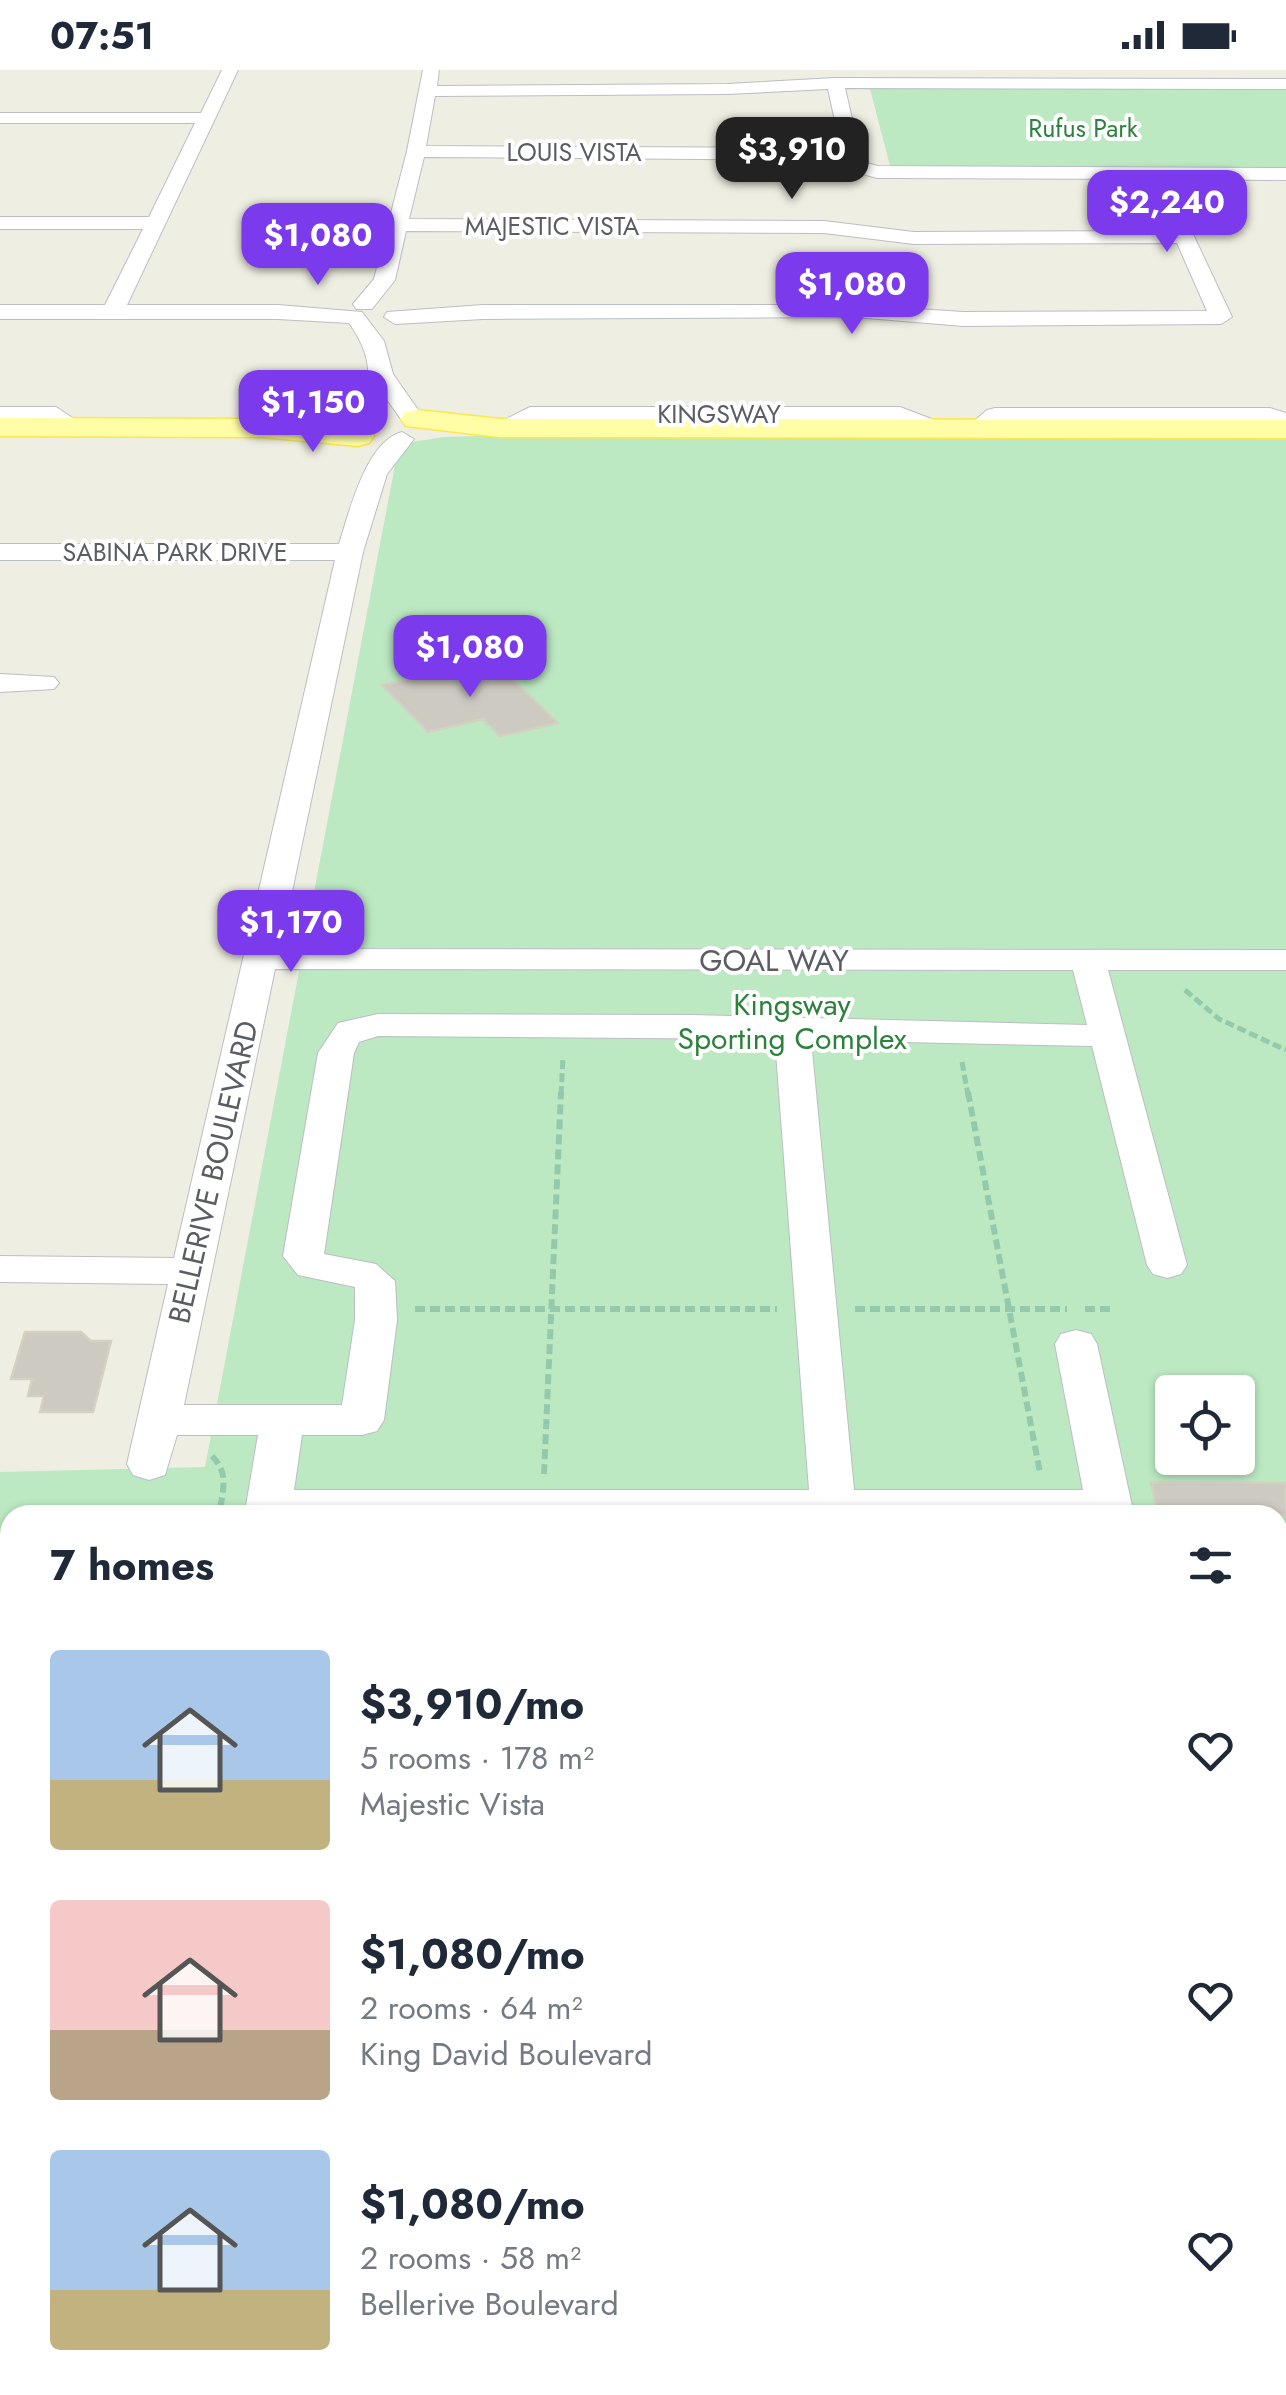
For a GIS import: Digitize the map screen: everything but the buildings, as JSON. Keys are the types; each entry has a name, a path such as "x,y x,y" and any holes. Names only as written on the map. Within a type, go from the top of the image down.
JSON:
{"main road":[{"name":"KINGSWAY","path":"0,427 262,428 365,437 410,428 1286,429"}],"street":[{"path":"113,312 230,70"},
{"path":"359,311 384,280 416,151 431,70"},
{"path":"659,70 659,90"},
{"path":"426,91 659,90 835,83 884,76 1092,77 1286,84"},
{"path":"835,83 851,154 859,167 891,173 1286,174"},
{"path":"0,118 207,118"},
{"name":"LOUIS VISTA","path":"416,151 851,154"},
{"path":"0,312 855,311 963,319 1222,317 1155,174"},
{"path":"0,223 155,223"},
{"name":"MAJESTIC VISTA","path":"396,226 824,227 914,238 1187,237"},
{"path":"384,280 395,312"},
{"path":"359,311 373,340 382,374 410,428"},
{"path":"373,340 395,312"},
{"name":"BELLERIVE BOULEVARD","path":"149,1464 350,552 365,437 382,374"},
{"name":"KINGSWAY","path":"0,414 56,414 74,427"},
{"name":"KINGSWAY","path":"977,429 995,415 1270,415 1286,421"},
{"name":"SABINA PARK DRIVE","path":"0,552 350,552"},
{"path":"0,683 44,683"},
{"name":"GOAL WAY","path":"261,960 1286,960"},
{"path":"1088,960 1167,1265"},
{"path":"158,1420 362,1420 376,1320 375,1281 362,1273 312,1266 304,1256 336,1053 339,1039 347,1031 378,1025 1108,1036"},
{"path":"792,1029 834,1505"},
{"path":"0,1269 189,1271"},
{"path":"1076,1344 1109,1505"},
{"path":"269,1505 282,1420"}],"path":[{"path":"1179,983 1199,1006 1286,1050"},
{"path":"960,1054 1043,1488 1033,1505"},
{"path":"543,1505 563,1055"},
{"path":"408,1309 1112,1309"},
{"path":"217,1420 211,1452 225,1476 221,1505"}],"green space":[{"name":"Rufus Park","path":"870,89 1286,89 1286,168 890,166"},
{"name":"Kingsway Sporting Complex","path":"512,435 1286,436 1286,1505 0,1505 0,1472 205,1467 399,444 444,437"}]}
